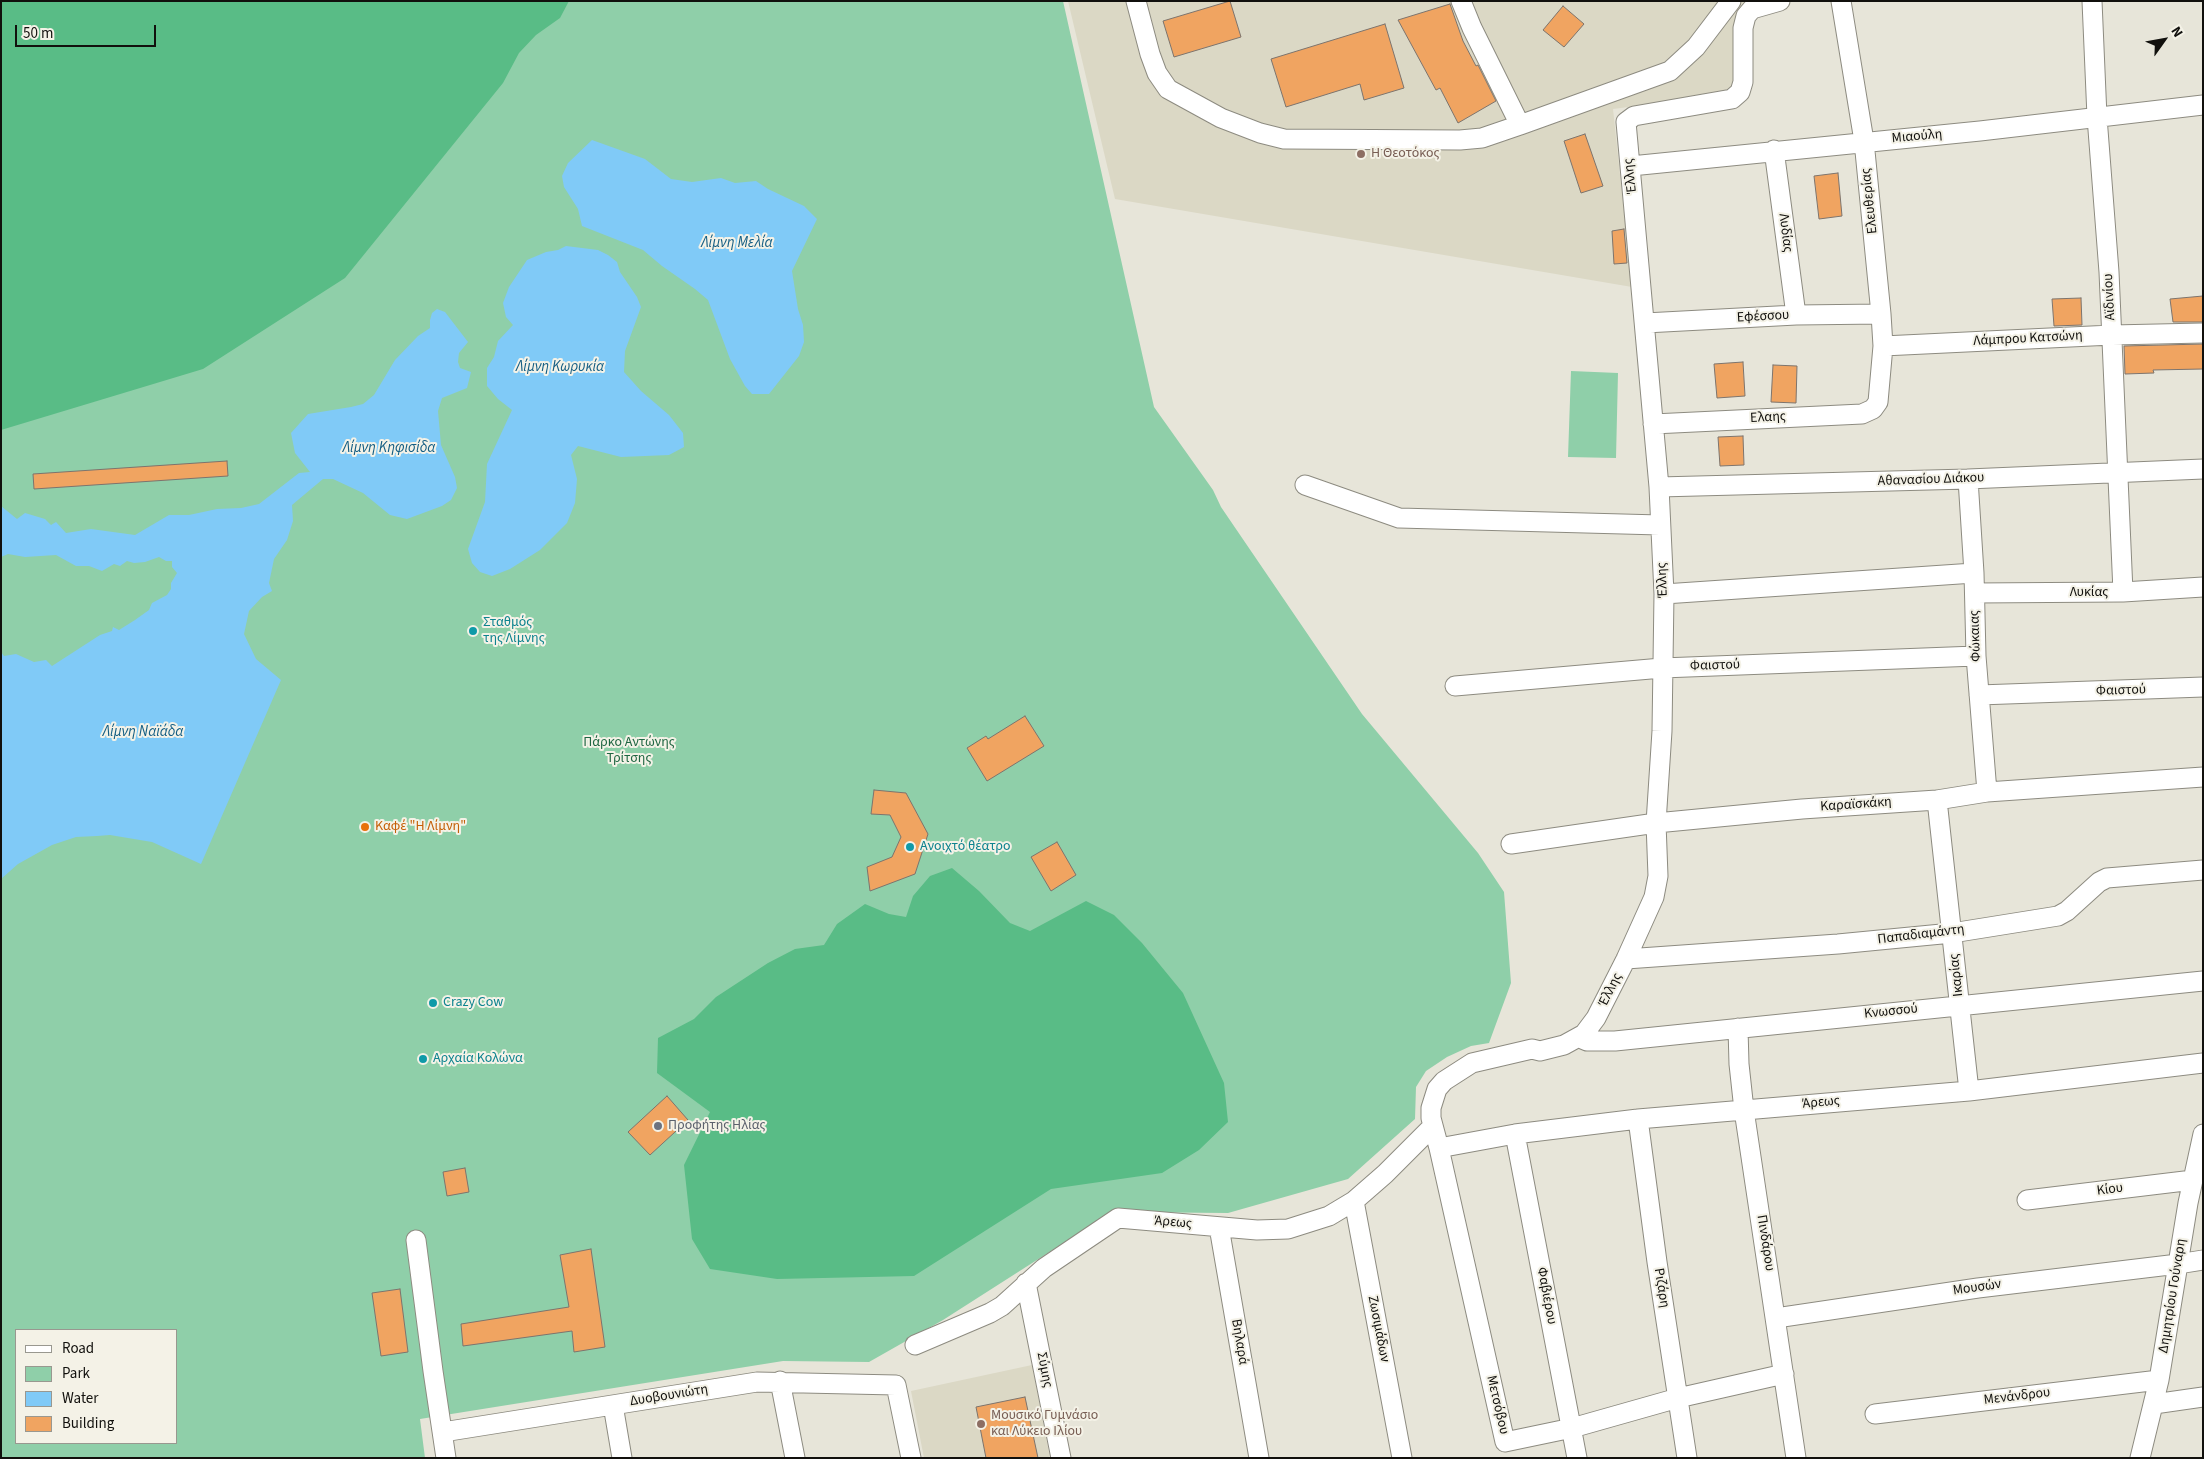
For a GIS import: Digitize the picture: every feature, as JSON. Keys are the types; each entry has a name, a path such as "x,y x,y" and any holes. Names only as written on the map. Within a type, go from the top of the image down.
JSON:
{"street":[{"path":"1136,1 1150,54 1157,73 1168,89 1221,118 1260,133 1284,139 1460,140 1482,138 1670,71 1696,46 1731,1"},
{"path":"1462,1 1472,28 1520,125"},
{"name":"Έλλης","path":"1580,1038 1596,1018 1626,959 1652,902 1658,882 1656,823 1662,732 1664,594 1645,323 1626,122 1634,116 1732,99 1740,92 1743,82 1743,28 1746,16 1752,9 1780,1"},
{"name":"Ελευθερίας","path":"1841,1 1864,141 1881,314 1883,346 1878,402"},
{"name":"Αϊδινίου","path":"2092,1 2096,117 2109,272 2123,592"},
{"name":"Μιαούλη","path":"1631,166 1864,141 1980,132 2203,105"},
{"name":"Λυδίας","path":"1774,150 1796,315"},
{"name":"Εφέσσου","path":"1645,323 1796,315 1881,314"},
{"name":"Λάμπρου Κατσώνη","path":"1883,346 2112,335 2203,333"},
{"name":"Ελαης","path":"1653,424 1862,414 1873,409 1878,402"},
{"name":"Αθανασίου Διάκου","path":"1658,487 1968,479 2203,469"},
{"name":"Φώκαιας","path":"1968,479 1975,593 1976,656 1986,792"},
{"path":"1305,485 1399,518 1660,525"},
{"path":"1664,594 1974,573"},
{"name":"Λυκίας","path":"1975,593 2123,592 2203,587"},
{"name":"Φαιστού","path":"1455,686 1662,668 1976,656"},
{"name":"Φαιστού","path":"1979,695 2203,688"},
{"name":"Καραϊσκάκη","path":"1511,844 1656,823 1802,809 1938,800 1986,792 2203,777"},
{"name":"Ικαρίας","path":"1938,800 1969,1091"},
{"name":"Παπαδιαμάντη","path":"1626,959 1847,943 1952,933 2058,916 2067,911 2099,882 2107,878 2203,870"},
{"name":"Κνωσσού","path":"1580,1038 1594,1041 1615,1041 2203,981"},
{"name":"Πινδάρου","path":"1738,1028 1744,1110 1796,1458"},
{"path":"1440,1148 1430,1108 1437,1089 1444,1081 1472,1064 1532,1049 1540,1051 1580,1038"},
{"name":"Άρεως","path":"1440,1148 1515,1134 1638,1119 1969,1091 2203,1063"},
{"name":"Ριζάρη","path":"1638,1119 1687,1458"},
{"name":"Άρεως","path":"915,1345 1002,1306 1026,1283 1058,1258 1118,1218 1257,1230 1288,1230 1329,1216 1354,1201 1385,1174 1433,1126"},
{"name":"Φαβιέρου","path":"1515,1134 1577,1458"},
{"name":"Δημητρίου Γούναρη","path":"2140,1458 2159,1380 2193,1180 2203,1134"},
{"name":"Μετσόβου","path":"1440,1148 1506,1450 1572,1428 1678,1398 1784,1374"},
{"name":"Κίου","path":"2027,1200 2193,1180"},
{"name":"Ζωσιμάδων","path":"1354,1201 1402,1458"},
{"name":"Βηλαρά","path":"1219,1227 1259,1458"},
{"path":"416,1240 446,1458"},
{"name":"Μουσών","path":"1776,1318 1978,1288 2203,1260"},
{"name":"Σύμης","path":"1026,1283 1061,1458"},
{"name":"Μενάνδρου","path":"1875,1414 2159,1380"},
{"name":"Δυοβουνιώτη","path":"443,1432 757,1382 896,1385 911,1458"},
{"path":"780,1382 794,1458"},
{"path":"2154,1404 2203,1397"},
{"path":"613,1405 622,1458"}],"shaded area":[{"name":"Η Θεοτόκος","path":"1068,1 1746,1 1737,14 1735,83 1728,91 1720,95 1613,109 1632,287 1115,199"},
{"name":"Μουσικό Γυμνάσιο και Λύκειο Ιλίου","path":"1032,1365 1050,1458 924,1458 911,1391"}],"green space":[{"name":"Πάρκο Αντώνης Τρίτσης","path":"1,1 1063,1 1154,407 1213,490 1221,507 1362,714 1478,853 1504,892 1511,983 1489,1043 1471,1046 1447,1057 1426,1071 1416,1087 1415,1119 1348,1179 1228,1213 1112,1212 943,1320 869,1362 783,1361 420,1419 425,1458 1,1458"},
{"path":"1,1 569,1 560,18 536,35 519,53 503,83 345,278 203,369 1,430"},
{"path":"1571,371 1618,373 1616,458 1568,457"},
{"path":"952,868 979,891 1010,923 1030,931 1086,901 1114,915 1142,943 1183,993 1224,1083 1228,1122 1199,1150 1162,1173 1051,1189 914,1276 777,1279 710,1269 692,1239 684,1165 710,1112 657,1073 658,1038 694,1019 716,997 768,963 795,949 824,945 837,924 865,904 889,914 906,917 913,896 930,876"}],"water":[{"name":"Λίμνη Μελία","path":"592,140 645,159 671,179 692,182 721,178 735,183 756,181 768,189 804,206 817,219 792,271 798,309 803,325 804,342 799,356 769,394 752,394 745,386 730,359 708,300 643,250 582,226 578,209 564,187 562,176 568,163"},
{"name":"Λίμνη Κωρυκία","path":"566,246 598,250 617,262 620,272 637,297 641,307 625,351 624,372 641,391 669,415 683,433 684,447 669,455 621,457 578,446 571,455 577,479 575,503 567,523 540,550 510,569 492,576 480,572 472,563 468,549 485,502 487,464 512,410 498,399 487,386 487,368 494,357 498,341 513,325 506,317 503,303 509,287 527,260"},
{"name":"Λίμνη Ναϊάδα","path":"437,309 445,312 468,342 459,353 458,362 460,368 471,372 467,388 442,398 438,411 441,445 455,477 457,488 451,500 442,506 407,519 390,515 363,493 333,479 323,479 292,505 293,521 287,540 274,559 269,583 272,591 262,597 249,611 244,634 256,659 281,680 201,864 152,842 110,835 76,837 52,845 18,864 1,879 1,652 4,656 16,654 34,662 46,660 52,666 100,635 112,631 113,627 119,630 149,610 152,603 167,595 177,573 172,567 172,561 166,561 159,557 145,562 134,563 127,561 120,566 114,564 102,571 89,566 76,566 56,555 25,557 8,554 1,557 1,506 17,519 25,513 45,519 51,525 56,522 66,533 91,529 135,535 169,515 189,515 217,509 241,508 259,504 299,473 310,472 295,453 291,433 308,414 363,404 374,395 395,360 418,336 430,328 432,313"}],"building":[{"path":"1230,1 1241,37 1174,57 1163,21"},
{"path":"1450,4 1463,41 1476,66 1478,65 1496,101 1458,123 1440,88 1436,90 1398,20"},
{"path":"1563,6 1584,24 1564,47 1543,30"},
{"path":"1385,24 1404,88 1364,100 1360,84 1286,107 1271,59"},
{"path":"1585,134 1603,186 1581,193 1564,141"},
{"path":"1838,173 1842,216 1819,219 1814,176"},
{"path":"1624,229 1627,263 1614,264 1612,231"},
{"path":"2203,296 2203,322 2173,322 2170,299"},
{"path":"2081,298 2082,325 2054,326 2052,299"},
{"path":"2203,344 2203,369 2153,370 2154,373 2125,374 2124,346"},
{"path":"1743,362 1745,396 1717,398 1714,364"},
{"path":"1773,365 1797,366 1796,403 1771,402"},
{"path":"1743,436 1744,465 1720,466 1718,437"},
{"path":"227,461 228,476 34,489 33,474"},
{"path":"1025,716 1044,746 987,781 967,748 986,736 988,739"},
{"name":"Ανοιχτό θέατρο","path":"874,790 906,793 928,834 915,874 870,891 867,867 892,857 901,837 890,815 871,814"},
{"path":"1057,842 1076,875 1051,891 1031,857"},
{"name":"Προφήτης Ηλίας","path":"667,1096 688,1120 650,1155 628,1132"},
{"path":"465,1168 469,1192 447,1196 443,1172"},
{"path":"591,1249 605,1347 574,1352 572,1331 463,1346 461,1324 569,1307 560,1255"},
{"path":"400,1289 408,1352 381,1356 372,1293"},
{"path":"1025,1397 1038,1458 986,1458 976,1407"}],"place":[{"name":"Η Θεοτόκος","path":"1361,154"},
{"name":"Σταθμός της Λίμνης","path":"473,631"},
{"name":"Καφέ \"Η Λίμνη\"","path":"365,827"},
{"name":"Ανοιχτό θέατρο","path":"910,847"},
{"name":"Crazy Cow","path":"433,1003"},
{"name":"Αρχαία Κολώνα","path":"423,1059"},
{"name":"Προφήτης Ηλίας","path":"658,1126"},
{"name":"Μουσικό Γυμνάσιο και Λύκειο Ιλίου","path":"981,1424"}],"water label":[{"name":"Λίμνη Κηφισίδα","path":"389,449"}]}
